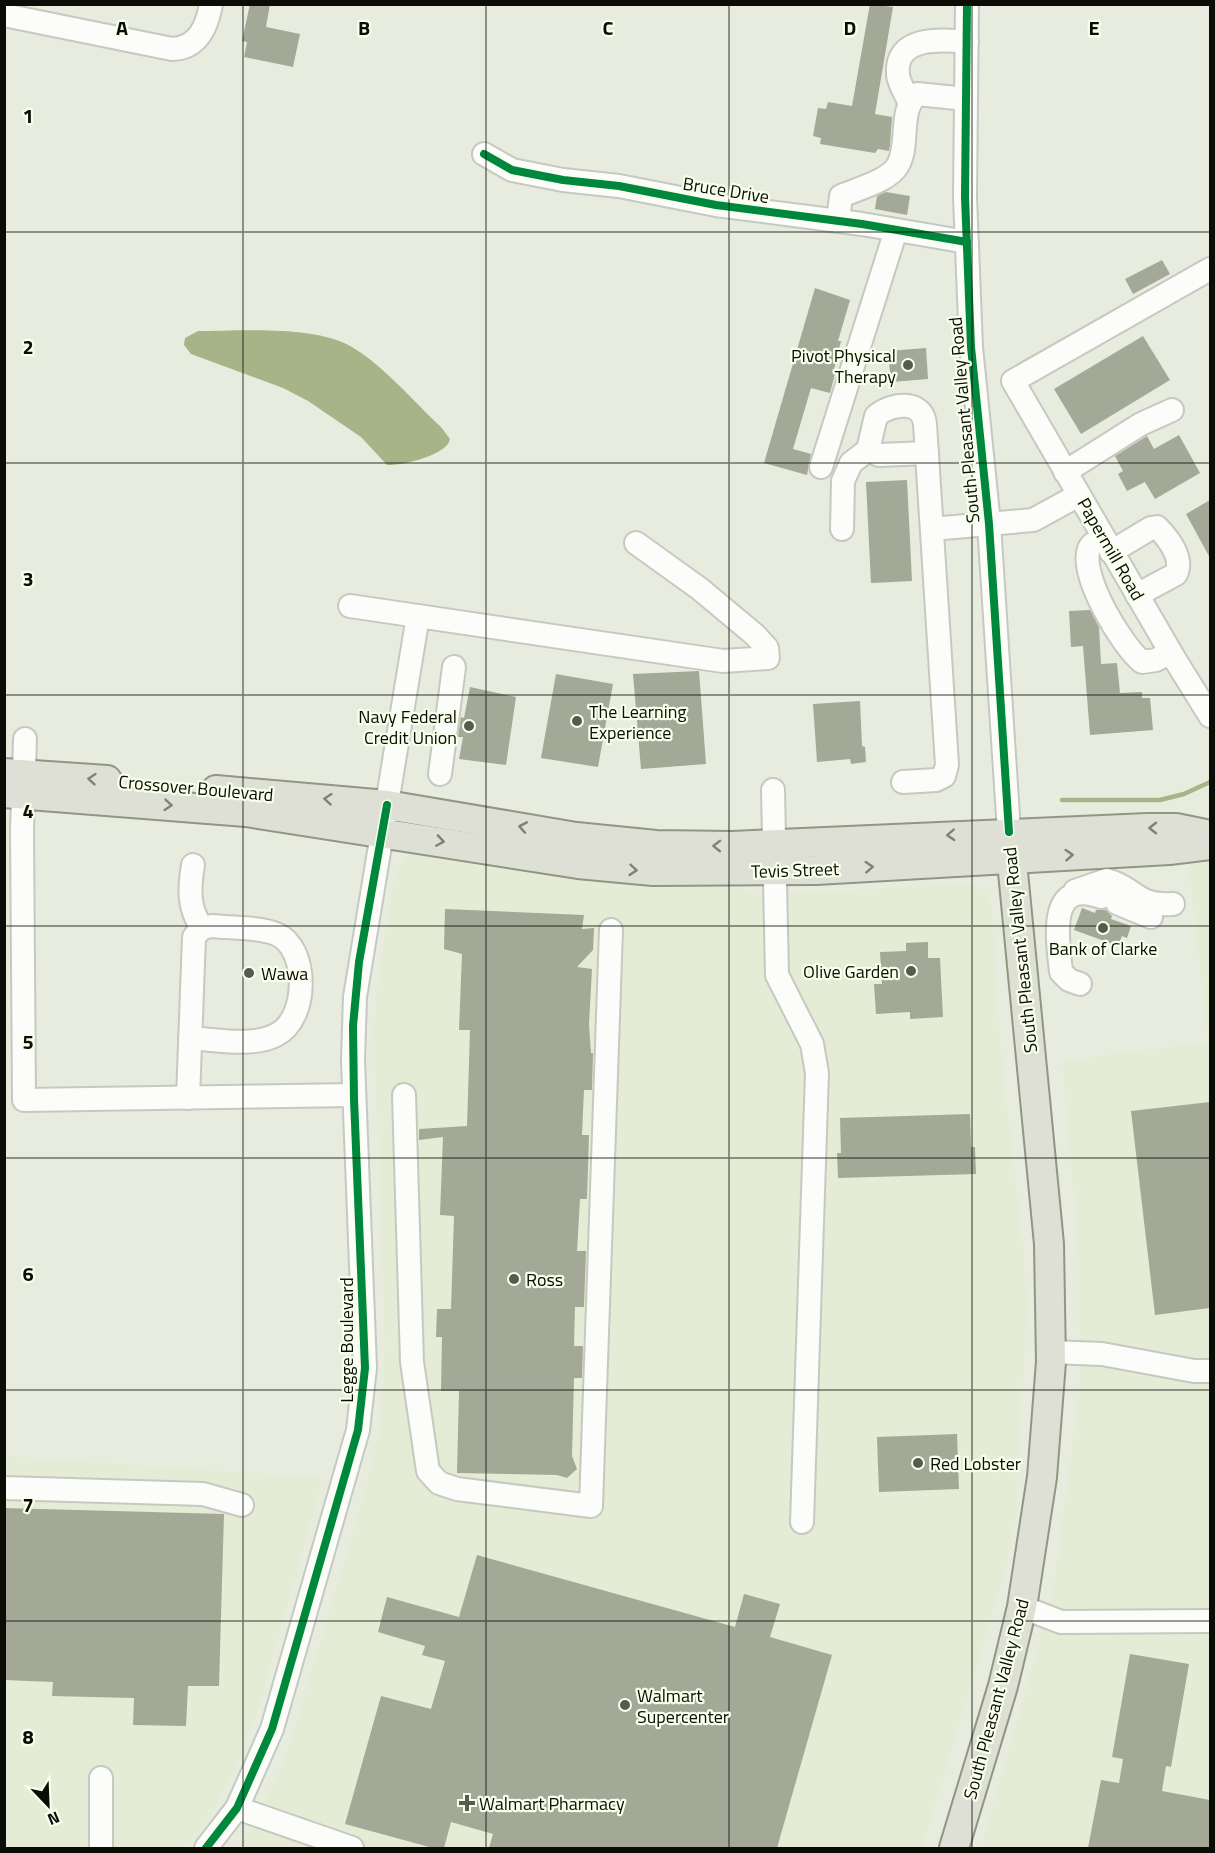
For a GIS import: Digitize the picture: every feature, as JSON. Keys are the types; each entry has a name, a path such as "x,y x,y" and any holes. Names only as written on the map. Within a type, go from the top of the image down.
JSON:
{"main road":[{"name":"Crossover Boulevard","path":"14,783 384,818"},
{"name":"Tevis Street","path":"384,818 615,868 691,873 775,872 1167,828 1210,835"},
{"name":"Tevis Street","path":"384,818 656,845 1010,845 1169,850 1210,845"},
{"name":"South Pleasant Valley Road","path":"954,1848 1002,1686 1022,1607 1042,1477 1051,1352 1049,1244 1010,845"}],"street":[{"name":"South Pleasant Valley Road","path":"967,4 967,242 971,347 989,524 1010,845"},
{"path":"4,15 172,49 190,45 197,40 204,31 211,8"},
{"path":"838,221 841,196 889,174 899,164 909,102 898,76 899,59 911,45 940,39 967,42"},
{"path":"909,102 917,94 966,99"},
{"name":"Bruce Drive","path":"484,154 512,170 563,180 619,186 716,205 838,221 967,242"},
{"path":"821,467 896,230"},
{"name":"Papermill Road","path":"1210,269 1013,381 1210,716"},
{"path":"842,529 843,481 851,463 868,450 876,416 891,408 917,407 924,416 927,453 946,771 939,779 903,782"},
{"path":"1065,472 1141,423 1172,410"},
{"path":"868,450 886,455 927,453"},
{"path":"932,529 1042,517 1079,495"},
{"path":"1137,595 1167,580 1179,568 1168,538 1157,527 1108,546 1093,543 1088,551 1090,574 1096,592 1132,651 1142,662 1156,660 1170,651"},
{"path":"350,606 723,661 768,658 767,648 755,635 700,589 636,543"},
{"name":"Legge Boulevard","path":"206,1848 237,1808 275,1720 352,1457 360,1419 365,1368 353,1026 357,985 418,616"},
{"path":"440,774 453,667"},
{"path":"25,739 14,783 14,1100 354,1095"},
{"path":"773,790 777,975 812,1044 817,1073 802,1522"},
{"path":"193,865 190,898 193,915 202,928"},
{"path":"1063,904 1070,898 1084,894 1109,900 1151,917 1173,911 1143,902 1125,887 1107,880 1079,889 1063,904 1056,921 1060,972 1069,980 1080,984"},
{"path":"188,1098 190,1038 194,937 202,928 212,926 277,934 295,957 302,986 298,1009 290,1025 278,1035 259,1041 190,1038"},
{"path":"404,1095 412,1362 428,1471 439,1483 457,1489 591,1506 611,930"},
{"path":"1051,1352 1102,1354 1194,1371 1210,1371"},
{"path":"4,1488 203,1494 242,1505"},
{"path":"1022,1607 1061,1622 1210,1621"},
{"path":"101,1778 101,1848"},
{"path":"237,1808 349,1848"}],"shaded area":[{"path":"198,331 298,332 337,340 352,347 376,364 441,427 450,439 447,445 433,455 402,464 387,465 361,437 308,401 283,388 191,354 184,345 185,338"},
{"path":"420,852 591,880 740,888 757,895 970,884 985,891 989,898 992,907 1000,1044 1024,1257 1027,1307 1016,1516 1005,1571 922,1848 235,1848 251,1830 287,1753 361,1505 380,1431 385,1346 374,1032 378,977 394,881 400,863 411,853"},
{"path":"1210,858 1210,1848 981,1848 1053,1592 1080,1386 1078,1242 1062,1061 1208,1042 1188,859"},
{"path":"4,1456 323,1478 258,1712 227,1787 203,1825 182,1848 5,1848"}],"building":[{"path":"250,4 270,4 266,27 300,34 293,67 244,57 247,42 242,41"},
{"path":"870,4 893,7 875,114 892,117 890,145 889,151 878,149 875,153 820,144 821,138 813,136 818,108 826,109 828,102 852,106"},
{"path":"886,192 910,196 907,215 875,209 877,196"},
{"path":"1162,260 1170,274 1133,294 1125,279"},
{"path":"815,288 850,300 838,341 841,341 830,393 811,388 793,449 811,454 807,475 764,463"},
{"path":"1143,336 1170,380 1081,434 1054,389"},
{"name":"Pivot Physical Therapy","path":"926,348 928,379 891,382 888,351"},
{"path":"1179,435 1200,473 1155,499 1145,482 1127,491 1118,474 1123,471 1115,456 1147,436 1154,449"},
{"path":"907,480 912,581 871,583 866,482"},
{"path":"1210,500 1210,558 1186,514"},
{"path":"1090,610 1099,627 1101,664 1117,663 1120,693 1142,692 1142,698 1150,698 1153,730 1090,735 1083,646 1071,647 1069,611"},
{"path":"699,671 706,764 641,769 633,674"},
{"name":"The Learning Experience","path":"556,674 613,684 598,767 541,758"},
{"name":"Navy Federal Credit Union","path":"470,687 516,697 506,765 459,759 463,737 458,737 461,717 464,718"},
{"path":"860,701 862,746 865,747 866,762 851,764 850,759 817,762 813,704"},
{"name":"Bank of Clarke","path":"1082,908 1095,913 1096,910 1106,910 1112,916 1111,919 1131,926 1127,938 1122,936 1118,946 1074,930"},
{"path":"445,909 584,915 582,929 594,928 593,950 577,967 592,969 589,1024 591,1053 593,1053 592,1090 584,1090 582,1135 589,1135 587,1199 580,1199 577,1251 586,1251 584,1307 575,1307 574,1346 583,1346 582,1378 574,1378 572,1456 577,1469 567,1478 557,1475 457,1473 459,1391 441,1391 442,1337 436,1337 437,1309 451,1309 454,1216 440,1215 443,1137 419,1140 419,1129 467,1126 470,1030 459,1030 462,954 444,949"},
{"name":"Olive Garden","path":"928,942 928,958 940,958 943,1017 910,1019 910,1012 876,1014 874,984 882,984 880,952 906,951 906,943"},
{"path":"1210,1102 1210,1308 1155,1315 1131,1111"},
{"path":"970,1114 971,1147 975,1147 976,1174 838,1178 837,1153 841,1153 840,1118"},
{"name":"Red Lobster","path":"957,1434 959,1489 879,1492 877,1437"},
{"path":"4,1508 224,1514 219,1686 188,1686 186,1726 133,1725 134,1698 52,1696 53,1682 4,1680"},
{"name":"Walmart Supercenter","path":"477,1555 735,1627 744,1594 780,1604 770,1637 832,1655 777,1848 489,1848 493,1834 451,1822 444,1848 433,1848 345,1824 381,1696 431,1709 445,1661 422,1655 425,1646 378,1632 387,1597 459,1617"},
{"path":"1130,1654 1189,1664 1171,1767 1166,1766 1162,1791 1210,1800 1210,1848 1088,1848 1101,1780 1119,1783 1123,1759 1112,1757"}],"waterway":[{"path":"1062,800 1160,800 1184,794 1210,782"}],"cycle path":[{"path":"967,4 965,197 971,347 989,524 1009,832"},
{"path":"484,154 512,170 563,180 619,186 716,205 862,224 967,242"},
{"path":"206,1848 237,1808 272,1729 358,1430 365,1368 353,1026 359,962 387,805"}],"place":[{"name":"Pivot Physical Therapy","path":"908,365"},
{"name":"The Learning Experience","path":"577,721"},
{"name":"Navy Federal Credit Union","path":"469,726"},
{"name":"Bank of Clarke","path":"1103,928"},
{"name":"Olive Garden","path":"911,971"},
{"name":"Wawa","path":"249,973"},
{"name":"Ross","path":"514,1279"},
{"name":"Red Lobster","path":"918,1463"},
{"name":"Walmart Supercenter","path":"625,1705"},
{"name":"Walmart Pharmacy","path":"467,1803"}]}
